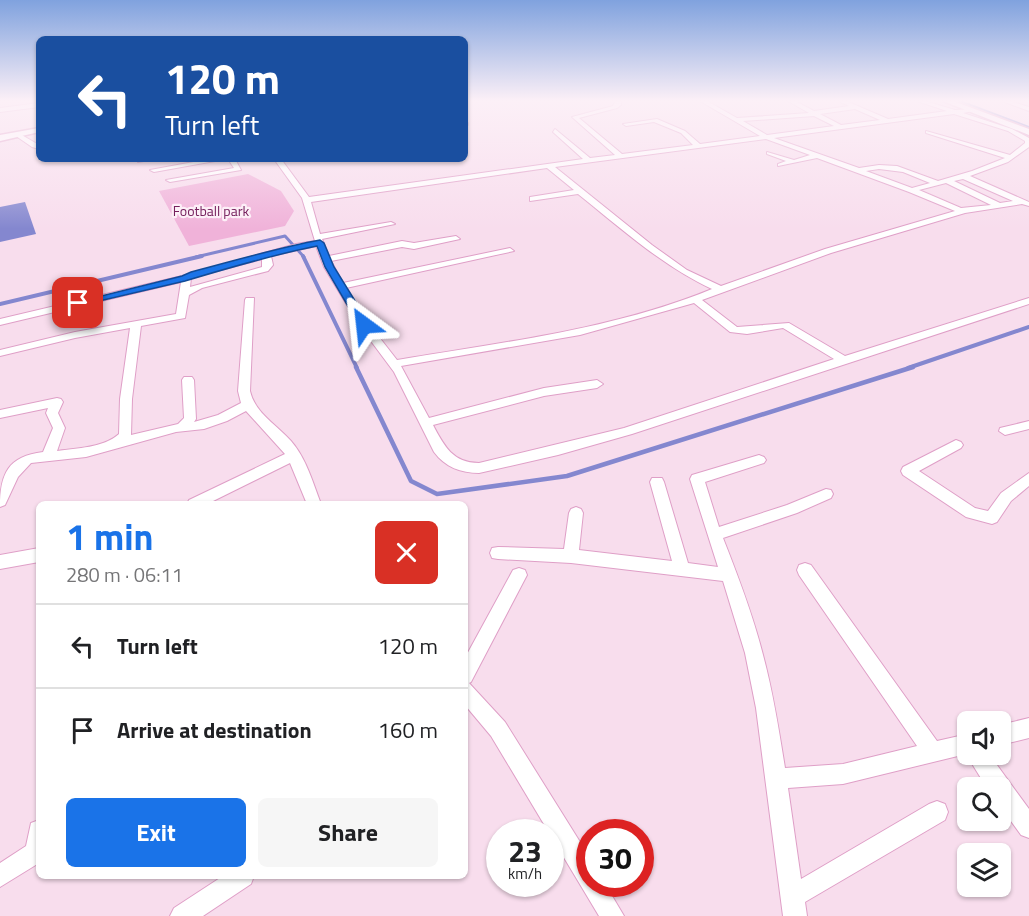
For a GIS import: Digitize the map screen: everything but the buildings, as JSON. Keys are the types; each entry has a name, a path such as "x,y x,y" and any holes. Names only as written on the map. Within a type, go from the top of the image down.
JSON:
{"street":[{"path":"570,144 589,160"},
{"path":"606,144 621,157"},
{"path":"695,144 700,147"},
{"path":"306,200 721,144"},
{"path":"784,144 964,211"},
{"path":"966,144 1009,157"},
{"path":"912,190 963,176 1009,157 1028,144"},
{"path":"769,153 794,162"},
{"path":"780,165 816,156"},
{"path":"154,170 204,162"},
{"path":"170,180 235,170 238,168 233,162"},
{"path":"279,162 306,200 326,259 364,325 394,364 445,457 466,468 479,468 617,434 1029,301"},
{"path":"549,166 649,247 684,272 720,289"},
{"path":"856,171 877,166 890,166 940,182 1000,206"},
{"path":"963,176 1025,203"},
{"path":"533,199 580,191"},
{"path":"394,364 580,332 696,300 720,289 828,251 964,211 1025,203"},
{"path":"0,322 185,278 318,240 392,224"},
{"path":"326,259 402,244 414,246 456,239"},
{"path":"342,286 510,251"},
{"path":"184,294 199,286 265,268 268,265 266,256"},
{"path":"0,354 75,335 181,316 185,278"},
{"path":"250,300 244,391 247,405 287,446 298,464 314,501"},
{"path":"696,300 734,330 747,332 785,325 844,360"},
{"path":"116,444 125,435 126,399 136,324"},
{"path":"181,428 190,419 188,380"},
{"path":"425,423 544,392 597,384"},
{"path":"0,414 57,402 52,413 59,428 48,456"},
{"path":"0,501 12,474 27,459 86,452 181,428 204,425 238,412 247,405"},
{"path":"1005,431 1029,425"},
{"path":"956,445 908,471 971,513 992,518 1006,497 1029,478"},
{"path":"200,501 292,456"},
{"path":"759,460 697,479 754,653 766,708 794,906 937,812"},
{"path":"0,469 19,466"},
{"path":"657,482 682,570"},
{"path":"714,534 792,509 826,494"},
{"path":"571,556 576,513"},
{"path":"498,553 571,556 730,575"},
{"path":"0,562 36,556"},
{"path":"805,570 933,753"},
{"path":"468,670 519,575"},
{"path":"468,694 498,729 576,857"},
{"path":"1011,732 1029,728"},
{"path":"775,778 843,774 957,747"},
{"path":"1011,803 1029,827"},
{"path":"0,876 36,852"},
{"path":"182,916 238,879"},
{"path":"600,897 612,916"}],"green space":[{"name":"Football park","path":"248,174 281,191 294,211 285,226 189,246 159,191"}],"water":[{"path":"25,202 36,234 0,242 0,207"}],"waterway":[{"path":"196,257 285,236 304,257"},
{"path":"0,304 202,256"},
{"path":"303,256 357,368"},
{"path":"908,368 1029,327"},
{"path":"356,367 411,481 437,494 567,476 913,367"}],"route":[{"path":"78,303 185,278 299,246 320,243 329,267 364,325"}]}
